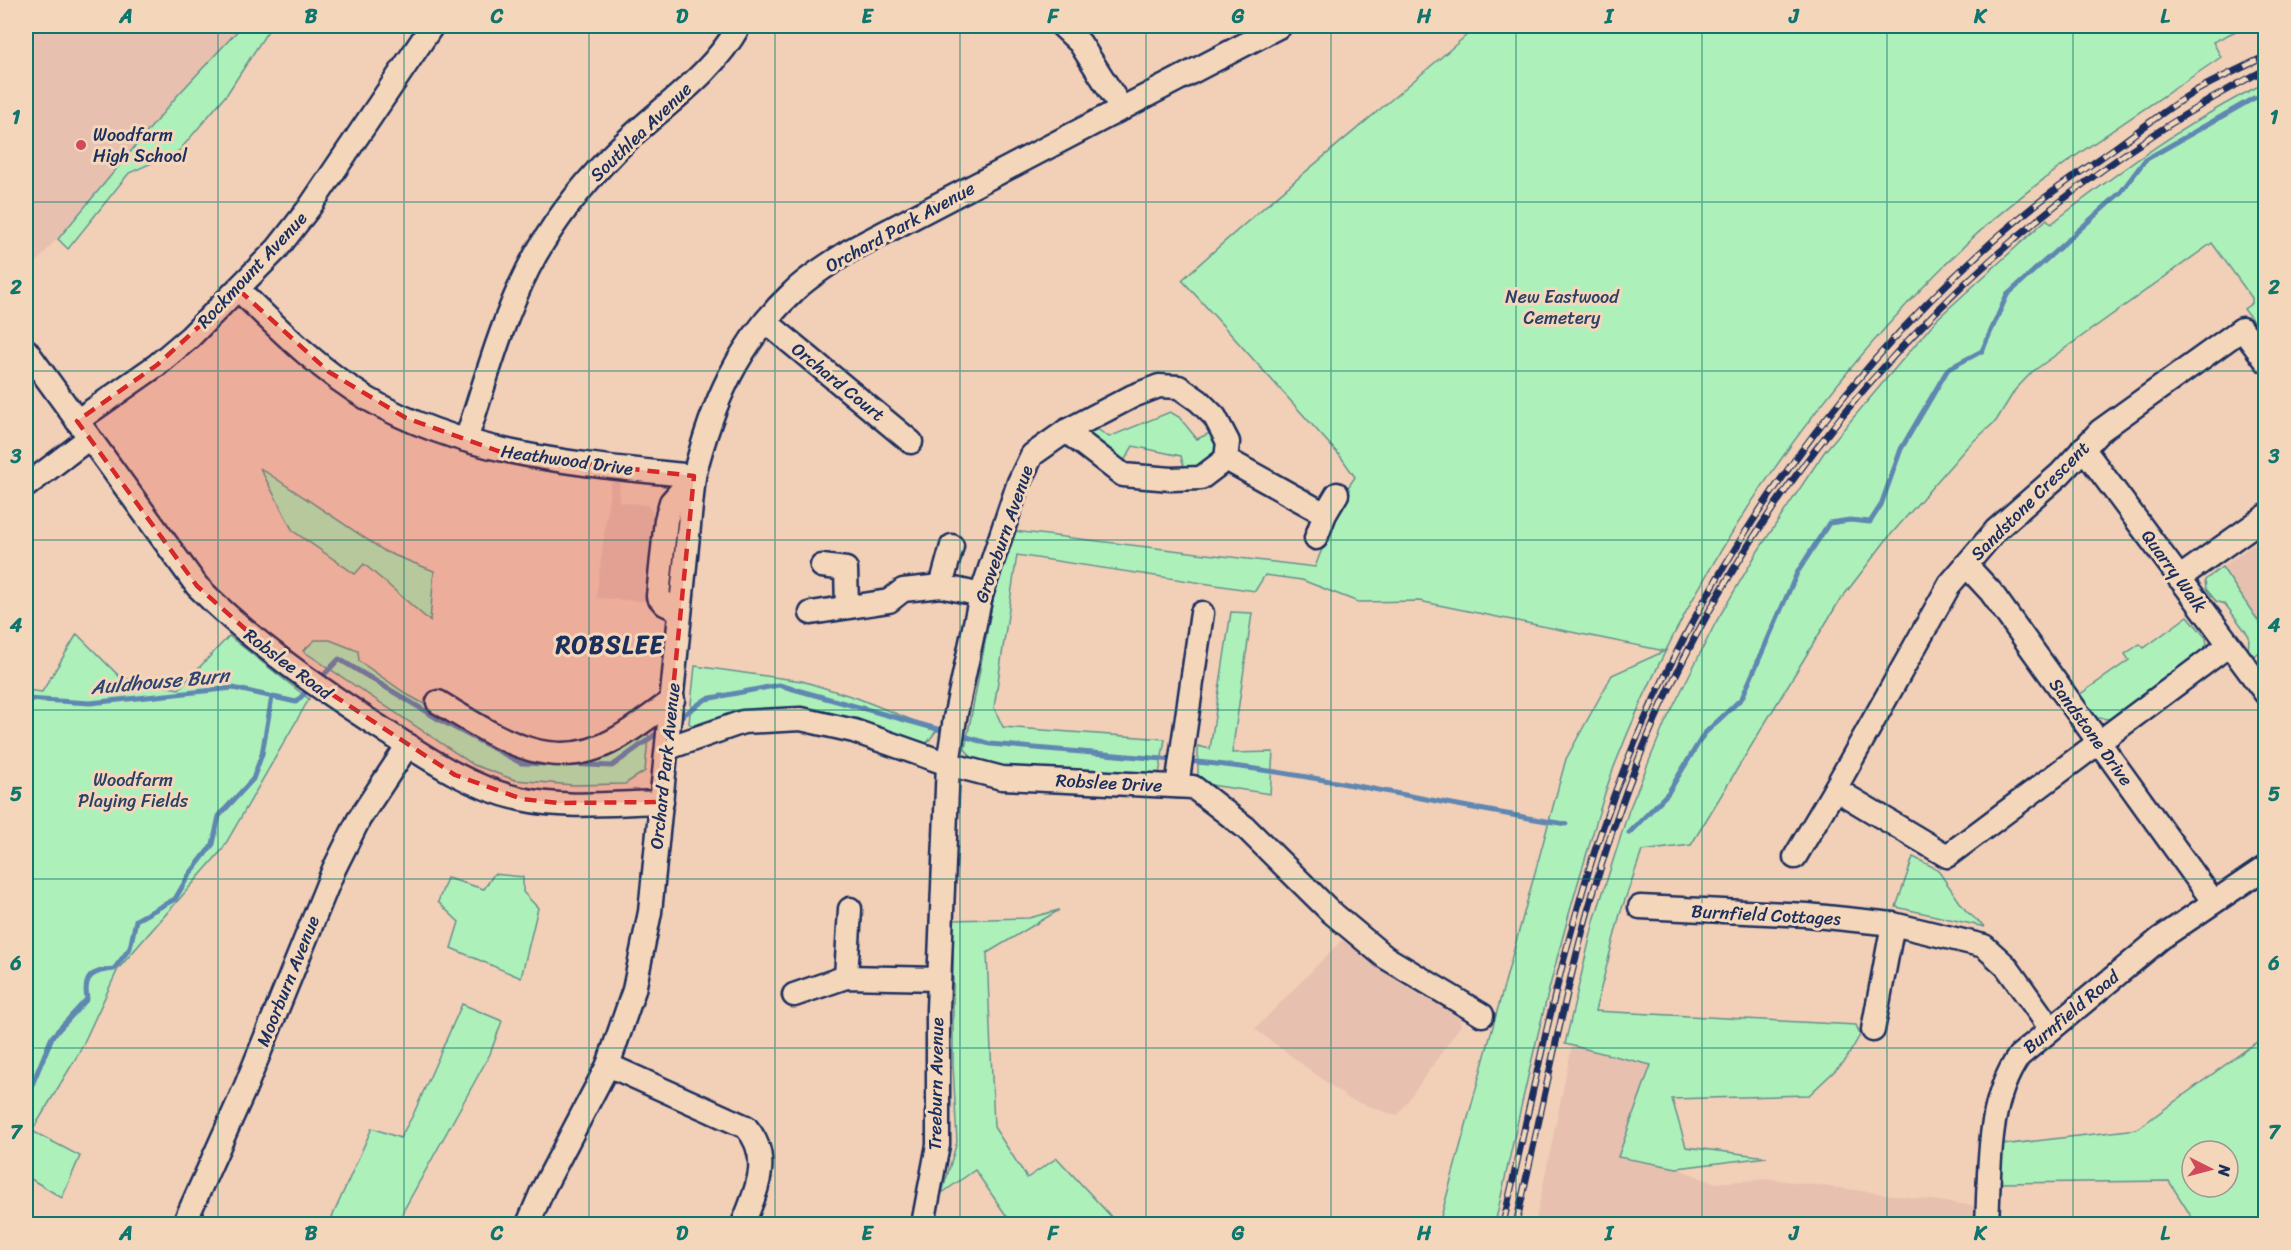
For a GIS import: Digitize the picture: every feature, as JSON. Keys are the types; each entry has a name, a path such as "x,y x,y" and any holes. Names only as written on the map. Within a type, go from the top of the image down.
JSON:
{"street":[{"name":"Rockmount Avenue","path":"26,486 83,429 239,290 309,208 432,26"},
{"name":"Southlea Avenue","path":"466,440 504,327 529,269 553,228 612,155 705,71 739,26"},
{"path":"1062,26 1080,43 1122,109"},
{"name":"Orchard Park Avenue","path":"528,1224 543,1189 608,1065 634,990 650,912 694,477 711,413 724,383 746,347 793,292 849,251 1280,26"},
{"name":"Heathwood Drive","path":"239,290 286,337 367,398 406,418 466,440 535,458 694,477"},
{"name":"Orchard Court","path":"766,322 912,441"},
{"name":"Sandstone Crescent","path":"1795,857 1950,584 1996,530 2060,474 2100,431 2242,328 2265,361"},
{"name":"Robslee Road","path":"26,350 197,586 231,620 315,684 455,775 491,790 522,799 558,803 662,802"},
{"name":"Groveburn Avenue","path":"948,764 955,718 981,596 1019,482 1032,455 1066,431 1133,396 1159,386 1179,387 1199,401 1215,417 1228,442 1226,459"},
{"path":"1066,431 1123,475 1171,479 1201,478 1226,459 1325,514"},
{"name":"Quarry Walk","path":"2084,448 2265,694"},
{"path":"1316,538 1325,514 1337,494"},
{"path":"2179,578 2265,516"},
{"path":"941,586 952,546"},
{"name":"Sandstone Drive","path":"1966,565 1991,592 2213,901"},
{"path":"822,566 846,569 847,608"},
{"path":"812,613 889,601 903,590 941,586 981,596"},
{"path":"1177,786 1202,613"},
{"path":"1834,789 1947,856 2100,744 2229,645"},
{"name":"Robslee Drive","path":"438,702 508,743 539,753 573,753 597,748 616,739 670,724 801,719 854,731 948,764 1002,778 1193,787 1246,828 1330,911 1385,957 1482,1015"},
{"name":"Moorburn Avenue","path":"184,1224 245,1088 334,869 359,819 408,745"},
{"name":"Treeburn Avenue","path":"923,1224 938,1146 939,979 948,764"},
{"name":"Burnfield Road","path":"1987,1224 1997,1104 2007,1073 2019,1056 2161,938 2265,867"},
{"name":"Burnfield Cottages","path":"1640,908 1807,915 1893,924 1984,946 2006,966 2051,1029"},
{"path":"846,977 850,909"},
{"path":"1873,1030 1893,924"},
{"path":"794,995 846,977 939,979"},
{"path":"608,1065 746,1127 757,1140 761,1169 742,1224"}],"highlighted area":[{"path":"239,290 329,372 406,418 498,451 535,458 694,476 662,802 558,803 522,799 455,775 281,661 197,586 77,421 157,365"}],"shaded area":[{"name":"Woodfarm High School","path":"26,26 242,26 177,96 26,275"},
{"path":"611,481 620,482 619,502 647,505 653,513 644,596 654,602 596,598"},
{"path":"2265,536 2265,631 2222,567"},
{"path":"1342,940 1457,1010 1461,1025 1397,1116 1349,1099 1255,1029"},
{"path":"1572,1046 1651,1065 1618,1157 1677,1168 1713,1183 1770,1179 1977,1206 1975,1224 1535,1224"}],"green space":[{"path":"242,26 271,26 227,94 179,151 129,173 68,249 58,239 177,96"},
{"name":"New Eastwood Cemetery","path":"1477,26 2246,26 2213,42 2221,57 2121,124 2021,196 1962,248 1907,304 1855,363 1760,489 1718,556 1679,625 1644,695 1610,778 1548,993 1495,1224 1439,1224 1566,759 1612,675 1665,651 1419,601 1358,602 1302,580 1265,575 1255,591 1017,555 994,708 1003,727 1165,739 1158,780 996,766 974,761 965,749 993,600 1014,531 1315,567 1343,495 1355,477 1341,457 1182,280"},
{"path":"2265,83 2265,338 2244,309 2252,303 2252,298 2212,243 2032,372 2015,390 1996,421 1967,447 1887,539 1838,603 1691,845 1642,851 1620,914 1595,1011 1856,1025 1860,1035 1845,1061 1809,1095 1672,1099 1686,1147 1767,1157 1677,1168 1618,1157 1651,1065 1565,1044 1594,921 1629,810 1664,725 1716,622 1758,551 1825,451 1937,319 2047,219 2051,224 2102,185 2182,130"},
{"path":"1170,412 1179,417 1197,439 1212,432 1219,455 1207,469 1185,471 1181,456 1133,446 1124,461 1092,441 1090,431 1094,427 1109,437"},
{"path":"260,468 386,552 434,571 430,621 364,564 355,574 293,531"},
{"path":"2222,567 2265,631 2265,652 2263,650 2252,657 2248,656 2249,636 2225,604 2216,601 2206,589 2205,580"},
{"path":"1231,612 1252,613 1232,753 1273,752 1270,794 1198,783 1198,746 1210,749"},
{"path":"2188,616 2206,638 2207,645 2202,651 2110,719 2097,718 2079,695 2129,660 2125,654 2140,644 2144,648"},
{"name":"Woodfarm Playing Fields","path":"77,634 121,678 179,689 229,636 309,699 222,850 118,969 79,1053 32,1131 80,1156 62,1198 26,1176 26,690 42,692"},
{"path":"315,640 330,640 358,651 359,661 408,695 523,758 649,726 645,771 625,784 573,785 515,780 474,765 303,651"},
{"path":"695,666 802,681 857,698 937,730 923,748 848,719 713,722 691,725 689,723"},
{"path":"1913,857 1937,869 1966,911 1985,927 1896,907"},
{"path":"494,874 523,877 523,892 538,908 521,978 451,948 459,922 438,902 447,878 484,889"},
{"path":"1059,910 987,953 994,1127 1027,1178 1057,1158 1118,1224 1012,1224 975,1170 942,1193 957,1142 953,1064 953,920 1029,918"},
{"path":"462,1004 502,1021 490,1054 396,1224 329,1224 372,1128 400,1138 413,1115"},
{"path":"2265,1036 2265,1224 2196,1224 2180,1199 2240,1199 2240,1139 2180,1139 2180,1199 2169,1181 2000,1183 2002,1145 2137,1129"}],"waterway":[{"path":"1629,833 1668,793 1704,734 1742,698 1797,573 1829,523 1850,520 1870,522 1881,505 1901,449 1948,369 1982,351 2007,295 2121,192 2145,160 2254,98 2266,96"},
{"path":"318,681 339,659 440,720 521,763 548,764"},
{"path":"675,721 706,699 779,685 948,732"},
{"name":"Auldhouse Burn","path":"26,699 90,703 233,688 296,702 311,687"},
{"path":"26,1099 52,1037 87,999 88,980 95,973 114,969 130,948 136,920 175,899 189,875 213,844 219,816 253,779 262,754 272,697"},
{"path":"567,764 612,766 660,731"},
{"path":"957,734 990,744 1174,760"},
{"path":"1186,761 1282,773 1566,824"}],"railway":[{"path":"1503,1224 1571,931 1600,835 1633,746 1673,659 1719,575 1771,494 1828,416 1890,343 1957,274 2028,211 2184,98 2266,56"},
{"path":"1516,1224 1584,924 1614,826 1661,707 1719,594 1788,486 1868,385 1956,292 2052,208 2156,133 2266,69"}],"place":[{"name":"Woodfarm High School","path":"81,145"}],"district":[{"name":"ROBSLEE","path":"610,645"}]}
